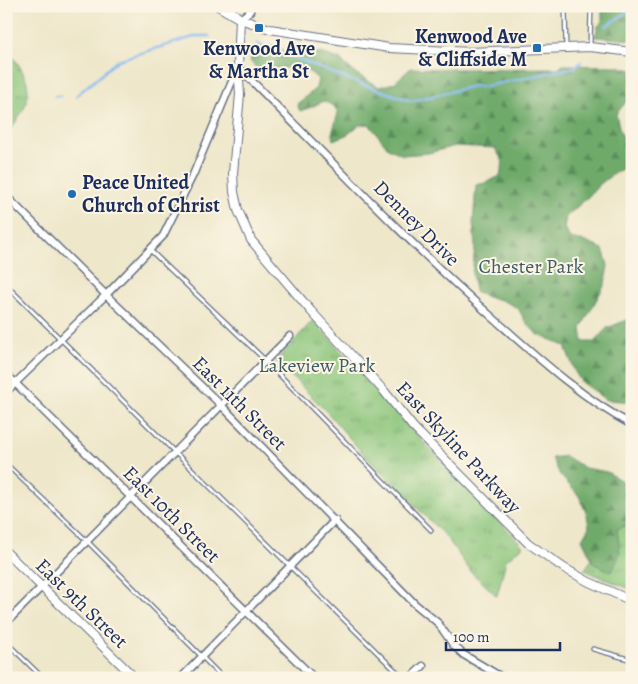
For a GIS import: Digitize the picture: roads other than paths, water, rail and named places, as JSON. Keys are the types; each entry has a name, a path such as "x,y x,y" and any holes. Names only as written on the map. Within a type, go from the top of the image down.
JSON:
{"street":[{"path":"218,6 240,19 270,29 389,48 471,52 590,47 632,52"},
{"path":"226,6 240,19"},
{"path":"240,19 250,11 251,6"},
{"name":"East Skyline Parkway","path":"240,19 238,67 240,94 233,173 234,192 238,210 251,240 311,311 384,391 413,427 528,543 564,568 632,602"},
{"path":"6,392 106,295 163,236 193,176 238,67"},
{"name":"Denney Drive","path":"238,67 451,280 572,386 606,411 632,425"},
{"name":"East 11th Street","path":"6,196 222,406 415,604 438,623 454,646 464,655 502,678"},
{"path":"6,623 290,336"},
{"name":"East 10th Street","path":"6,374 132,496 314,678"},
{"path":"181,678 335,520"},
{"name":"East 9th Street","path":"6,552 135,678"},
{"path":"410,678 423,666"}],"lane":[{"path":"565,6 566,48"},
{"path":"590,47 591,6"},
{"path":"150,250 266,361 431,530"},
{"path":"6,285 290,568 404,678"},
{"path":"6,464 223,678"},
{"path":"6,642 43,678"},
{"path":"593,648 632,660"}],"waterway":[{"path":"606,26 632,9"},
{"path":"76,96 118,60 197,36 209,36"},
{"path":"257,43 345,78 411,101 474,86 482,87 575,67 581,62"},
{"path":"55,96 61,96"}],"place":[{"name":"Kenwood Ave & Martha St","path":"259,28"},
{"name":"Kenwood Ave & Cliffside M","path":"537,48"},
{"name":"Peace United Church of Christ","path":"72,194"}],"park label":[{"name":"Chester Park","path":"531,266"},
{"name":"Lakeview Park","path":"317,365"}]}
